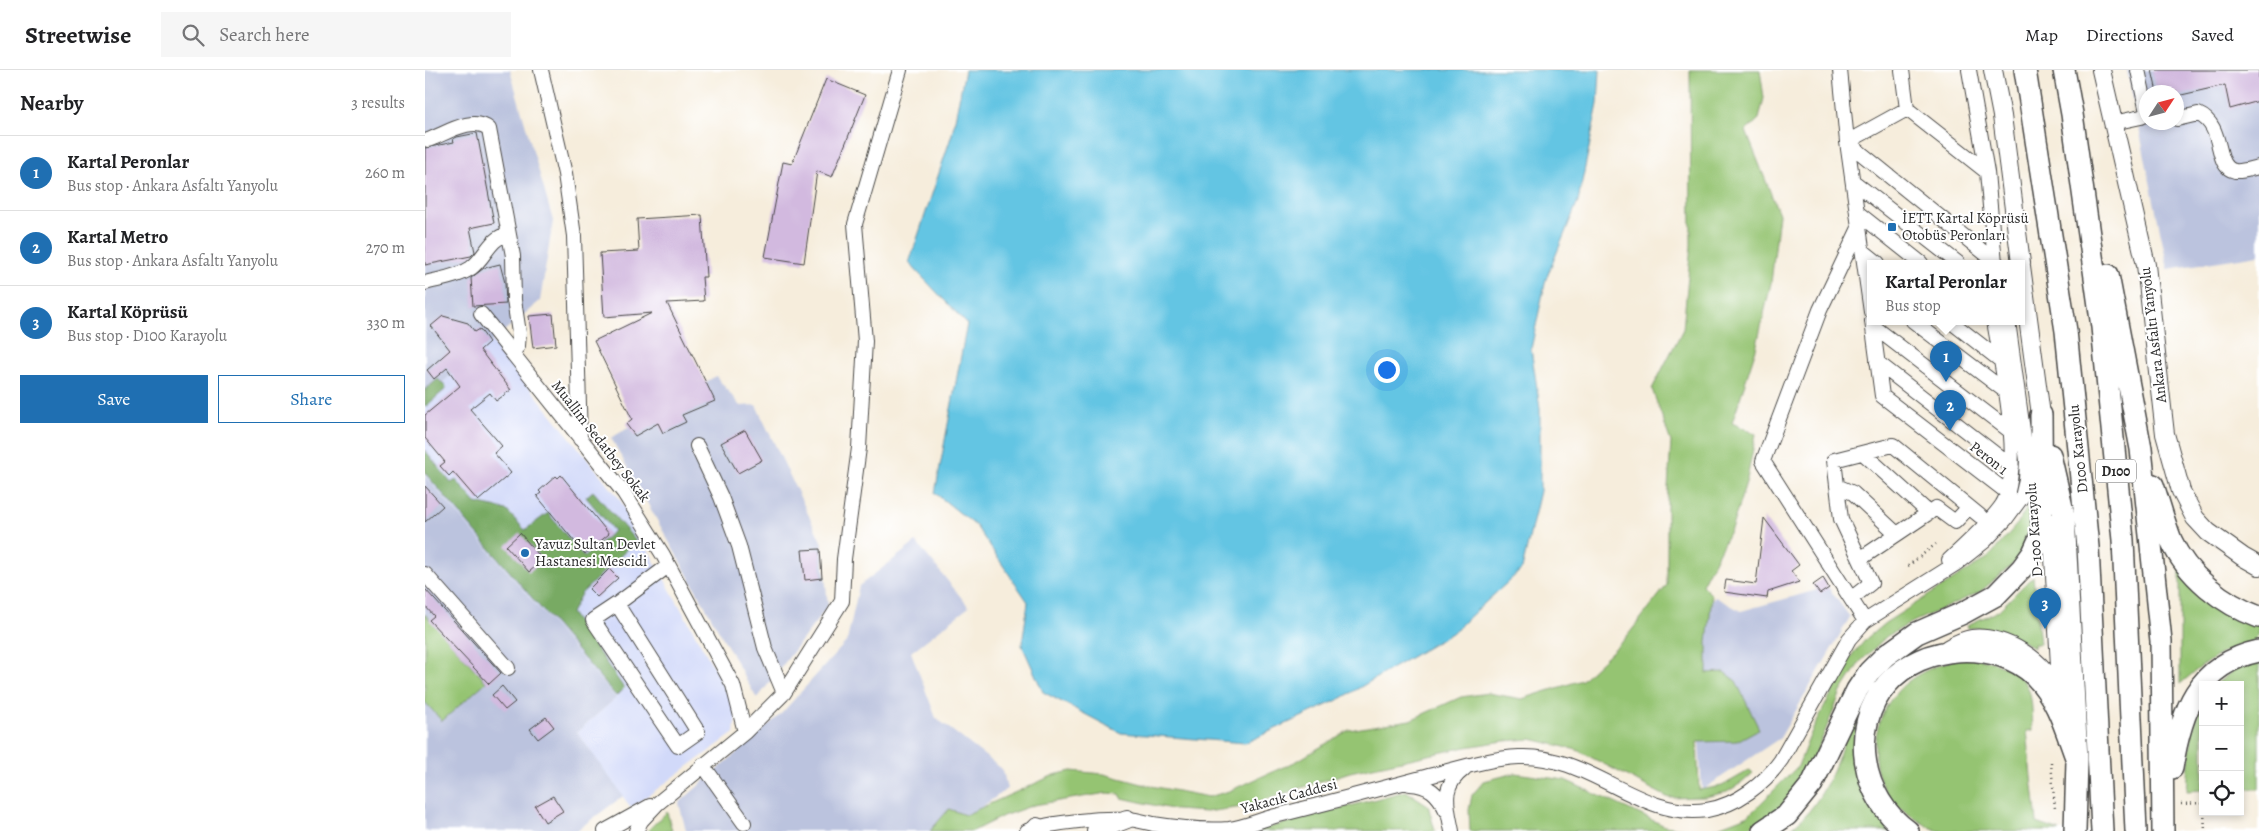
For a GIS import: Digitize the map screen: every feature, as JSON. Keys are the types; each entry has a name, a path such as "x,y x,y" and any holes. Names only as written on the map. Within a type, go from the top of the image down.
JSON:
{"highway":[{"path":"2019,70 2034,126"},
{"name":"D100 Karayolu","path":"2025,70 2066,331 2088,547 2101,831"},
{"name":"D100","path":"2063,70 2072,114 2102,327 2123,540 2135,831"},
{"path":"2072,114 2102,241 2141,448 2161,640 2163,827"},
{"path":"2041,415 2064,516 2077,760 2075,831"},
{"path":"1763,831 1787,815 1812,784 1857,690 1869,672 1885,656 1917,633 1963,613 1996,595 2022,568 2033,553 2042,533 2041,415"},
{"path":"2141,448 2171,540 2181,557 2213,592 2239,608 2259,617"},
{"path":"1909,831 1895,822 1885,810 1872,785 1863,760 1864,736 1871,710 1887,684 1909,666 1946,652 1979,651 1998,654 2026,669 2035,676 2053,699 2061,715 2077,760"},
{"path":"2163,827 2176,744 2194,692 2217,668 2232,660 2259,651"}],"main road":[{"path":"1993,70 2002,116 2020,260"},
{"name":"Ankara Asfaltı Yanyolu","path":"2101,70 2145,265 2165,434 2181,491 2195,518 2208,532 2243,558 2259,566"},
{"path":"2025,295 2041,415"},
{"path":"1096,831 1127,819"}],"street":[{"path":"541,70 565,174 574,236 580,439"},
{"path":"636,831 641,821 658,803 745,732 784,694 842,601 844,559 859,448 865,341 855,224 901,70"},
{"name":"Peron 1","path":"1840,70 1847,142 1867,275"},
{"path":"1901,70 1907,109 1987,172"},
{"path":"1969,70 1987,172 1996,260"},
{"path":"2138,70 2141,85"},
{"path":"1907,109 1847,142 1992,260"},
{"path":"2184,117 2198,114 2209,121 2215,130 2223,162 2230,169 2239,171 2259,167"},
{"path":"2113,123 2139,118"},
{"path":"428,140 474,123 489,129 513,256 514,300 519,333 517,346 512,353"},
{"path":"1854,182 1954,260"},
{"path":"1865,621 1763,461 1820,310 1859,220 1917,260"},
{"path":"425,283 469,269 483,257 495,239 508,234"},
{"path":"1863,252 1874,260"},
{"name":"Muallim Sedatbey Sokak","path":"481,314 624,493 668,566 733,685 745,732"},
{"name":"Peron 1","path":"1873,325 1882,396 2008,493"},
{"path":"1878,325 2010,431"},
{"path":"1918,325 2005,391"},
{"path":"1956,325 2000,360"},
{"path":"1912,590 1944,565 1970,540 2002,505 2008,493 2012,467 2010,431 2000,360 1998,325"},
{"path":"1912,590 1957,563 1985,541 2005,520 2021,497 2026,480 2027,460 1999,325"},
{"path":"1877,362 2012,467"},
{"path":"1852,598 1871,583 1841,519 1834,460 1893,445 1974,512 1955,522 1935,508 1860,559"},
{"path":"697,446 721,497 739,546 765,648 784,694"},
{"path":"1863,453 1929,513"},
{"path":"1837,486 1853,493 1897,534"},
{"path":"617,604 698,732 678,746 593,620 668,566"},
{"path":"425,574 508,668"},
{"name":"Yakacık Caddesi","path":"1036,830 1127,819 1189,830 1230,829 1468,766 1518,757 1535,758 1584,770 1651,804 1670,810 1688,812 1722,807 1754,789 1773,772 1849,639 1865,621 1912,590"},
{"path":"703,765 744,823"},
{"path":"1452,831 1446,798 1449,786 1455,776 1468,766"},
{"path":"1401,784 1422,785 1433,791 1441,798 1449,815"},
{"path":"605,831 658,803"}],"path":[{"path":"1908,566 1936,544"},
{"path":"2051,762 2055,809"},
{"path":"2181,804 2199,803"},
{"path":"2204,816 2205,831"}],"shaded area":[{"path":"425,70 510,70 553,221 540,301 425,397"},
{"path":"2127,70 2259,70 2259,255 2168,269 2139,130 2184,130 2184,85 2139,85 2139,128"},
{"path":"492,341 619,498 737,709 734,733 631,808 577,732 616,698 425,476 425,397"},
{"path":"716,376 740,406 756,405 822,543 828,606 757,699 611,438"},
{"path":"425,476 616,698 577,732 623,796 576,831 425,831"},
{"path":"916,542 969,607 911,652 936,718 1003,770 1007,789 948,831 686,831 679,803 781,714 847,641 859,586"},
{"path":"1828,587 1850,617 1780,738 1702,790 1691,623 1715,597 1741,611"}],"green space":[{"path":"1690,70 1760,70 1764,98 1759,119 1746,131 1779,214 1771,283 1756,349 1732,423 1756,434 1747,479 1732,527 1702,585 1712,595 1707,642 1707,673 1724,672 1736,681 1759,729 1737,741 1697,742 1699,790 1722,786 1750,770 1753,773 1727,792 1705,797 1669,798 1577,750 1531,739 1466,747 1350,772 1243,807 1206,812 1176,810 1122,798 1120,794 1107,793 1034,805 1003,816 973,831 930,831 949,809 965,815 1054,775 1071,771 1104,774 1146,785 1209,797 1229,791 1297,761 1349,730 1410,720 1461,697 1488,693 1522,699 1582,680 1624,640 1667,585 1667,503 1671,442 1652,389 1683,329 1691,245"},
{"path":"438,379 447,388 425,407 425,390"},
{"path":"425,450 451,483 456,480 476,503 506,510 525,530 548,513 584,557 614,531 586,497 593,491 636,541 581,594 571,613 624,688 616,696 425,473"},
{"path":"2031,500 2035,502 2033,523 2019,555 2020,558 1980,592 1915,621 1887,636 1860,662 1841,692 1804,783 1781,807 1744,831 1470,831 1469,810 1472,795 1484,781 1515,773 1565,780 1665,826 1694,830 1713,829 1749,815 1798,766 1811,733 1849,659 1867,638 1885,623 1989,557 2018,523"},
{"path":"2180,566 2259,625 2256,641 2233,648 2215,657 2180,684"},
{"path":"2033,576 2040,644 2034,644 2034,648 2019,639 2003,633 1986,629 1968,628 1967,625 1998,611"},
{"path":"425,614 486,682 442,721 425,702"},
{"path":"1964,656 1982,659 2002,666 2011,670 2025,683 2032,705 2033,730 2027,731 2037,823 2060,831 1938,831 1910,815 1896,804 1886,792 1876,767 1875,754 1875,740 1882,714 1897,692 1911,679 1936,666"},
{"path":"2259,661 2259,789 2244,789 2244,681 2220,681 2235,669"},
{"path":"2199,711 2199,790 2187,791 2192,734"},
{"path":"1848,725 1856,726 1857,759 1896,831 1787,831 1799,822 1819,798 1834,769"},
{"path":"1406,791 1428,805 1435,831 1256,831"},
{"path":"667,812 672,831 647,831"}],"water":[{"path":"965,70 1600,70 1598,104 1578,201 1546,279 1531,349 1540,408 1540,491 1522,569 1452,633 1342,698 1245,743 1121,733 1043,692 1022,645 1028,602 976,526 935,493 967,324 909,263 952,134"}],"building":[{"path":"2152,70 2259,70 2259,101 2230,109 2225,85 2184,94 2184,85 2155,85"},
{"path":"826,79 865,95 832,177 817,171 804,263 765,257 783,162 792,164"},
{"path":"477,133 494,223 470,228 475,252 471,256 425,265 425,148 454,142 453,139 457,137"},
{"path":"702,215 706,277 702,277 704,301 667,303 715,401 682,415 686,422 663,433 658,423 635,436 626,424 632,419 594,341 652,313 604,317 600,253 639,251 637,219"},
{"path":"500,264 505,283 506,304 473,306 471,278 484,268"},
{"path":"553,314 556,345 533,348 529,316"},
{"path":"443,316 468,323 475,332 480,329 489,342 480,350 511,390 496,401 490,393 470,409 502,446 494,453 511,473 478,501 453,472 449,476 440,466 445,462 425,438 425,415 460,386 447,368 434,379 427,370 450,350 431,326"},
{"path":"745,430 762,460 738,473 721,443"},
{"path":"561,475 609,534 585,554 537,496 541,493 539,491 556,476 558,478"},
{"path":"425,486 443,506 425,522"},
{"path":"1764,518 1799,565 1791,571 1799,582 1768,592 1767,598 1724,592 1726,580 1756,584"},
{"name":"Yavuz Sultan Devlet Hastanesi Mescidi","path":"520,533 543,560 529,572 506,546"},
{"path":"820,549 822,578 805,580 802,550"},
{"path":"609,569 618,578 597,597 589,589"},
{"path":"1823,578 1829,588 1820,594 1813,585"},
{"path":"425,589 501,673 489,684 429,620 434,616 425,606"},
{"path":"502,686 515,702 505,710 492,695"},
{"path":"546,717 554,727 538,739 530,729"},
{"path":"553,796 563,811 545,822 535,806"}],"place":[{"name":"İETT Kartal Köprüsü Otobüs Peronları","path":"1892,227"},
{"name":"Kartal Peronlar","path":"1946,382"},
{"name":"Kartal Metro","path":"1950,431"},
{"name":"Yavuz Sultan Devlet Hastanesi Mescidi","path":"525,553"},
{"name":"Kartal Köprüsü","path":"2045,629"}]}
